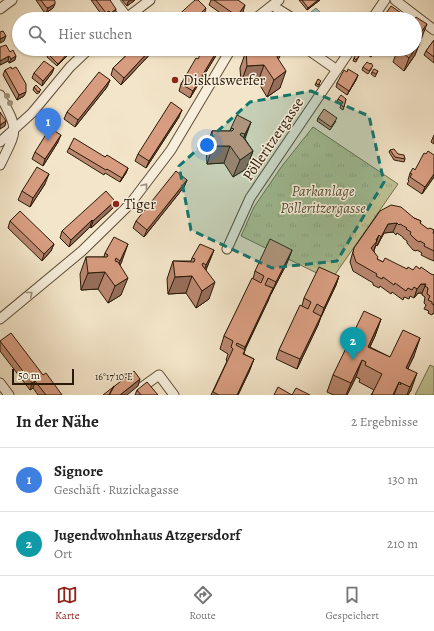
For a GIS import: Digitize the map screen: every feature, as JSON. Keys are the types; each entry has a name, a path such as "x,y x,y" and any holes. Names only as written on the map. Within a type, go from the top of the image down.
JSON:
{"street":[{"path":"0,9 12,0"},
{"path":"114,0 122,12"},
{"path":"134,12 150,0"},
{"path":"377,12 385,0"},
{"path":"395,0 411,12"},
{"path":"266,12 276,3 286,12"},
{"path":"422,21 434,30"},
{"path":"0,142 32,113 70,67 82,56"},
{"path":"0,319 82,251 134,200 171,150 227,56"},
{"path":"317,56 337,70"},
{"name":"Pölleritzergasse","path":"227,249 250,198 346,56"},
{"path":"0,95 14,121 15,128 14,137 0,165"},
{"path":"131,395 159,374 174,395"},
{"path":"0,383 9,395"}],"highlighted area":[{"path":"311,91 369,116 384,182 337,261 272,268 191,230 179,166 250,102"}],"green space":[{"name":"Parkanlage Pölleritzergasse","path":"313,127 398,184 334,276 329,279 241,236 254,207 282,166"},
{"path":"430,365 434,367 434,395 415,395"}],"water":[{"path":"316,8 320,12 311,12"}],"building":[{"path":"41,0 54,0 55,4 48,8"},
{"path":"96,0 110,0 116,9 112,12 105,12"},
{"path":"195,0 198,0 206,8 202,12 182,12"},
{"path":"214,0 238,0 245,5 240,12 231,12"},
{"path":"302,0 318,0 308,8"},
{"path":"391,6 400,12 387,12"},
{"path":"422,21 427,24 422,31"},
{"path":"3,31 6,36 0,39 0,32"},
{"path":"434,40 434,57 426,51"},
{"path":"6,45 10,52 12,51 12,56 16,56 11,59 9,56 0,61 0,47"},
{"path":"50,56 65,56 58,64"},
{"path":"126,56 144,56 124,78 113,68"},
{"path":"200,56 214,56 193,91 181,84 196,58 198,59"},
{"path":"246,56 278,56 286,71 274,80 264,65 247,66"},
{"path":"355,56 359,56 356,60 354,58"},
{"path":"44,61 54,68 43,81 34,73"},
{"path":"367,62 370,64 371,63 373,66 369,71 363,67"},
{"path":"11,67 12,69 16,67 18,70 26,84 26,92 19,95 5,70"},
{"path":"348,69 358,75 349,91 337,83 344,70 347,72"},
{"path":"374,69 378,71 376,74 372,72"},
{"path":"99,72 110,80 78,120 67,112"},
{"path":"318,79 321,81 318,85 316,83"},
{"path":"36,85 41,90 38,92 34,87"},
{"path":"341,95 346,99 344,107 341,105 343,102 338,99"},
{"path":"171,102 182,110 149,161 138,154"},
{"path":"324,109 337,118 331,127 318,118"},
{"path":"0,112 6,121 0,125"},
{"path":"237,115 251,122 245,134 241,133 240,135 253,151 240,160 230,146 213,146 212,131 232,131 234,129 231,128"},
{"path":"50,128 61,135 45,159 35,152"},
{"path":"74,138 105,157 107,155 128,168 122,178 69,148"},
{"path":"394,149 398,154 404,155 405,159 395,157 390,150"},
{"path":"428,151 434,155 434,174 425,187 410,177 412,174 410,173 413,168 415,170 424,153 426,154"},
{"path":"37,167 49,174 33,198 22,191"},
{"path":"176,171 187,180 147,230 136,221"},
{"path":"106,191 115,201 71,240 62,231"},
{"path":"391,205 401,207 414,218 421,221 420,223 428,229 430,228 434,230 434,251 424,246 425,244 416,240 410,234 411,232 406,229 407,228 397,223 388,224 381,237 379,235 376,240 377,241 371,248 378,257 377,259 383,262 385,258 407,269 408,267 413,270 416,266 420,269 421,267 434,275 434,305 428,300 430,296 427,294 428,288 425,286 426,284 421,284 417,289 414,287 412,290 408,288 406,291 383,277 382,279 376,276 377,274 356,262 353,253 354,248 380,211"},
{"path":"20,211 54,244 44,254 10,221"},
{"path":"114,237 128,244 120,261 116,258 115,261 118,262 128,278 115,286 105,272 88,273 86,257 107,257 108,255 105,253"},
{"path":"270,239 292,250 276,282 268,278 265,285 273,288 245,347 237,343 236,345 245,350 243,354 254,359 237,395 219,395 213,392 233,349 231,347 233,341 224,336 252,278 261,283 264,276 255,271"},
{"path":"200,244 214,250 206,265 203,263 202,265 215,282 202,291 192,276 175,277 173,261 194,262 195,259 192,258"},
{"path":"319,267 339,276 324,308 317,304 313,312 321,316 300,359 279,350 300,305 308,309 311,302 304,298"},
{"path":"364,311 381,319 368,347 390,357 403,330 420,338 406,368 417,373 410,387 399,382 393,395 372,394 382,374 365,365 366,362 362,360 351,383 333,375"},
{"path":"11,333 43,375 46,373 62,395 46,395 35,381 32,383 0,341"},
{"path":"134,371 140,379 120,395 103,395"},
{"path":"147,382 158,395 141,395 137,390"},
{"path":"278,387 292,395 274,395"},
{"path":"296,388 310,395 292,395"}],"place":[{"name":"Diskuswerfer","path":"175,80"},
{"name":"Signore","path":"48,141"},
{"name":"Tiger","path":"116,204"},
{"name":"Jugendwohnhaus Atzgersdorf","path":"353,360"}]}
